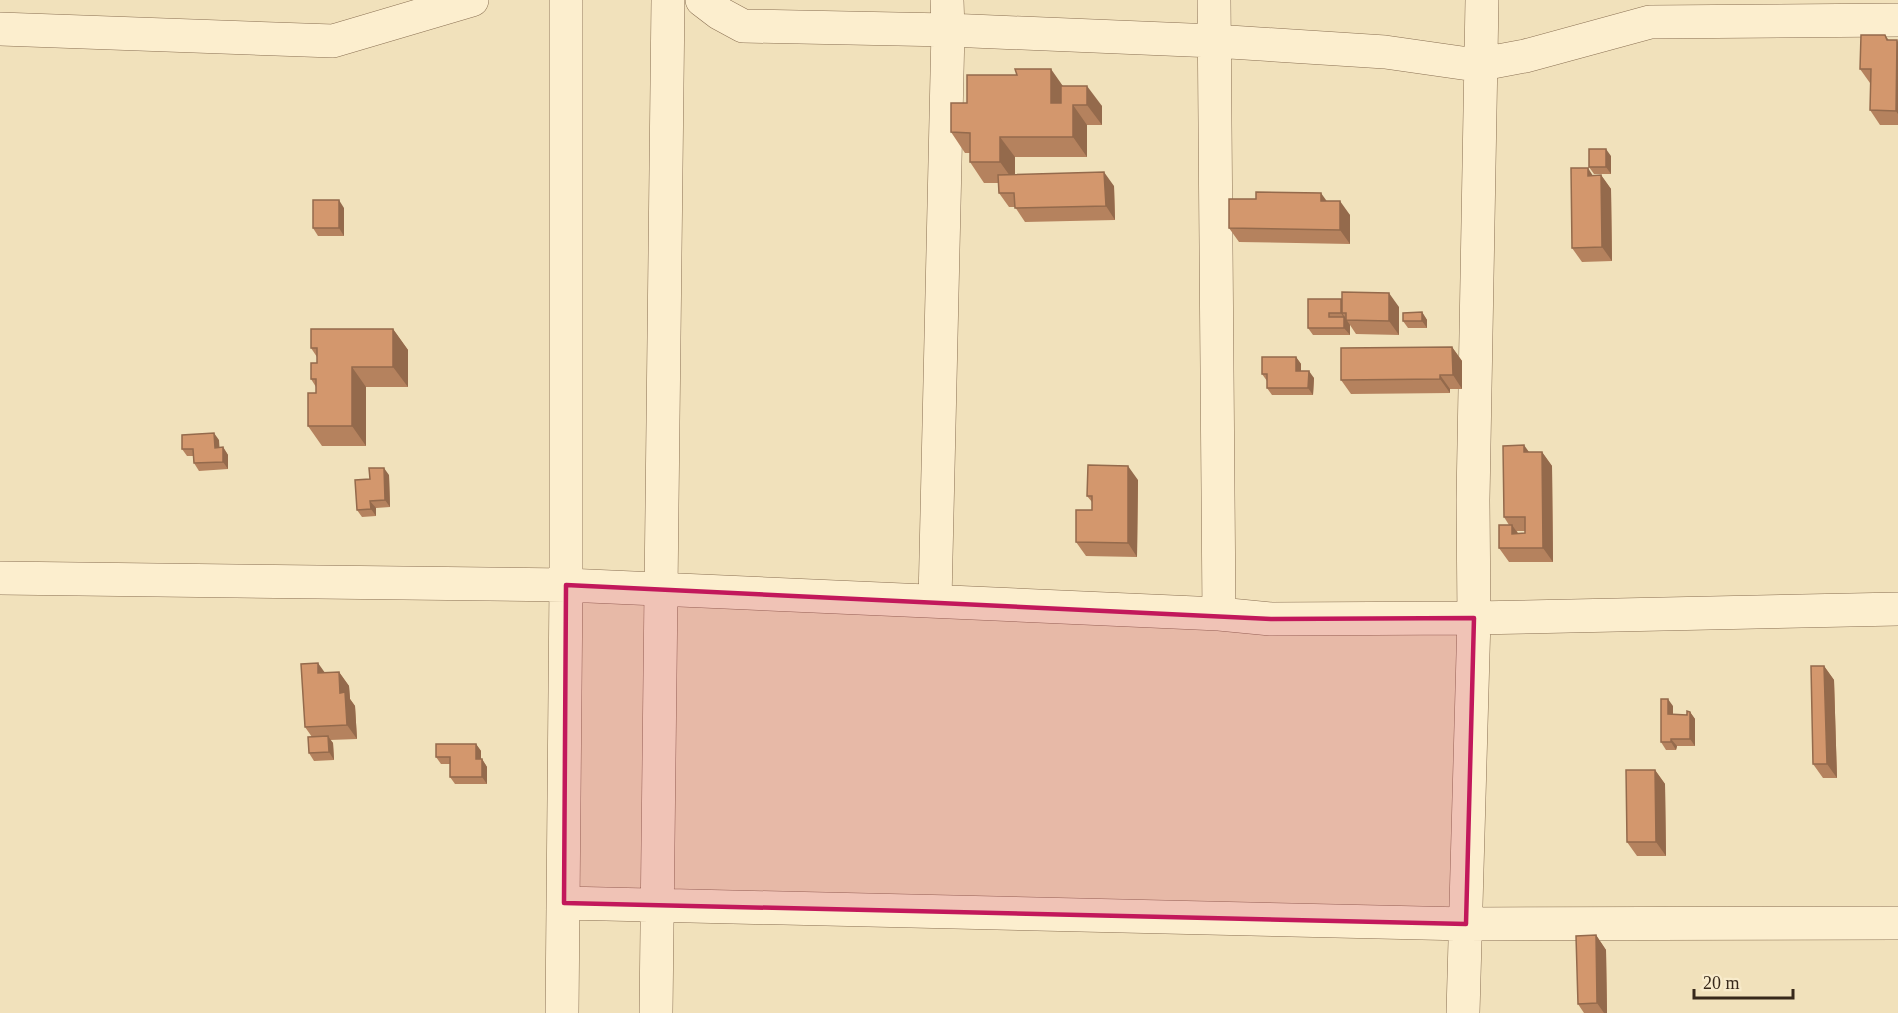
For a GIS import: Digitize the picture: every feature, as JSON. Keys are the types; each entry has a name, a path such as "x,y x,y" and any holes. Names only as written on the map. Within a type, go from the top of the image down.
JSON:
{"street":[{"path":"0,29 333,40 472,0"},
{"path":"562,1013 566,585 566,0"},
{"path":"656,1013 668,0"},
{"path":"702,0 719,13 743,26 948,15 1214,40 1385,52 1468,64 1482,64 1525,56 1650,22 1898,20"},
{"path":"1214,0 1219,614"},
{"path":"1463,1013 1474,618 1473,500 1482,0"},
{"path":"935,601 948,15"},
{"path":"0,578 566,585 1219,614 1271,619 1474,618 1898,609"},
{"path":"564,903 1466,924 1898,923"}],"highlighted area":[{"path":"566,585 1271,619 1474,618 1466,924 564,903"}],"building":[{"path":"1861,35 1885,35 1887,40 1897,40 1896,111 1870,110 1871,69 1860,69"},
{"path":"1015,69 1051,69 1051,103 1061,103 1061,86 1087,86 1087,105 1073,105 1073,137 1000,137 1000,162 970,162 970,133 951,132 951,103 967,103 967,75 1017,75"},
{"path":"1589,149 1606,149 1606,167 1589,167"},
{"path":"1571,168 1588,168 1588,176 1601,175 1602,247 1572,248"},
{"path":"1104,172 1106,206 1015,208 1014,193 999,193 998,175"},
{"path":"1256,192 1321,193 1321,201 1340,201 1340,230 1229,228 1229,199 1256,199"},
{"path":"313,200 339,200 339,228 313,228"},
{"path":"1342,292 1389,293 1389,321 1346,320 1346,313 1342,313"},
{"path":"1308,299 1341,299 1341,313 1329,313 1329,317 1344,317 1344,328 1308,328"},
{"path":"1422,312 1422,321 1403,321 1403,313"},
{"path":"311,329 393,329 393,367 352,367 352,426 308,426 308,393 316,393 316,379 311,379 311,363 317,363 317,348 311,348"},
{"path":"1452,347 1453,375 1440,375 1440,379 1341,380 1341,348"},
{"path":"1262,357 1296,357 1296,371 1309,371 1308,388 1267,388 1267,374 1262,374"},
{"path":"214,433 215,448 223,447 223,462 194,463 193,449 182,449 182,435"},
{"path":"1524,445 1524,452 1542,452 1543,548 1499,548 1499,525 1512,525 1512,534 1525,533 1525,517 1504,517 1503,446"},
{"path":"1088,465 1128,466 1128,543 1076,542 1076,510 1092,510 1092,496 1087,496"},
{"path":"369,468 384,468 385,500 370,501 371,509 357,510 355,480 370,479"},
{"path":"318,663 318,673 339,672 340,693 345,692 347,725 305,727 301,664"},
{"path":"1811,666 1824,666 1827,764 1813,764"},
{"path":"1661,699 1668,699 1668,714 1687,715 1687,711 1690,712 1690,739 1671,739 1671,742 1661,742"},
{"path":"328,736 329,752 309,753 308,737"},
{"path":"436,744 476,744 476,759 482,759 482,777 450,777 450,757 436,757"},
{"path":"1626,770 1655,770 1656,842 1627,842"},
{"path":"1596,935 1597,1003 1578,1004 1576,936"}]}
